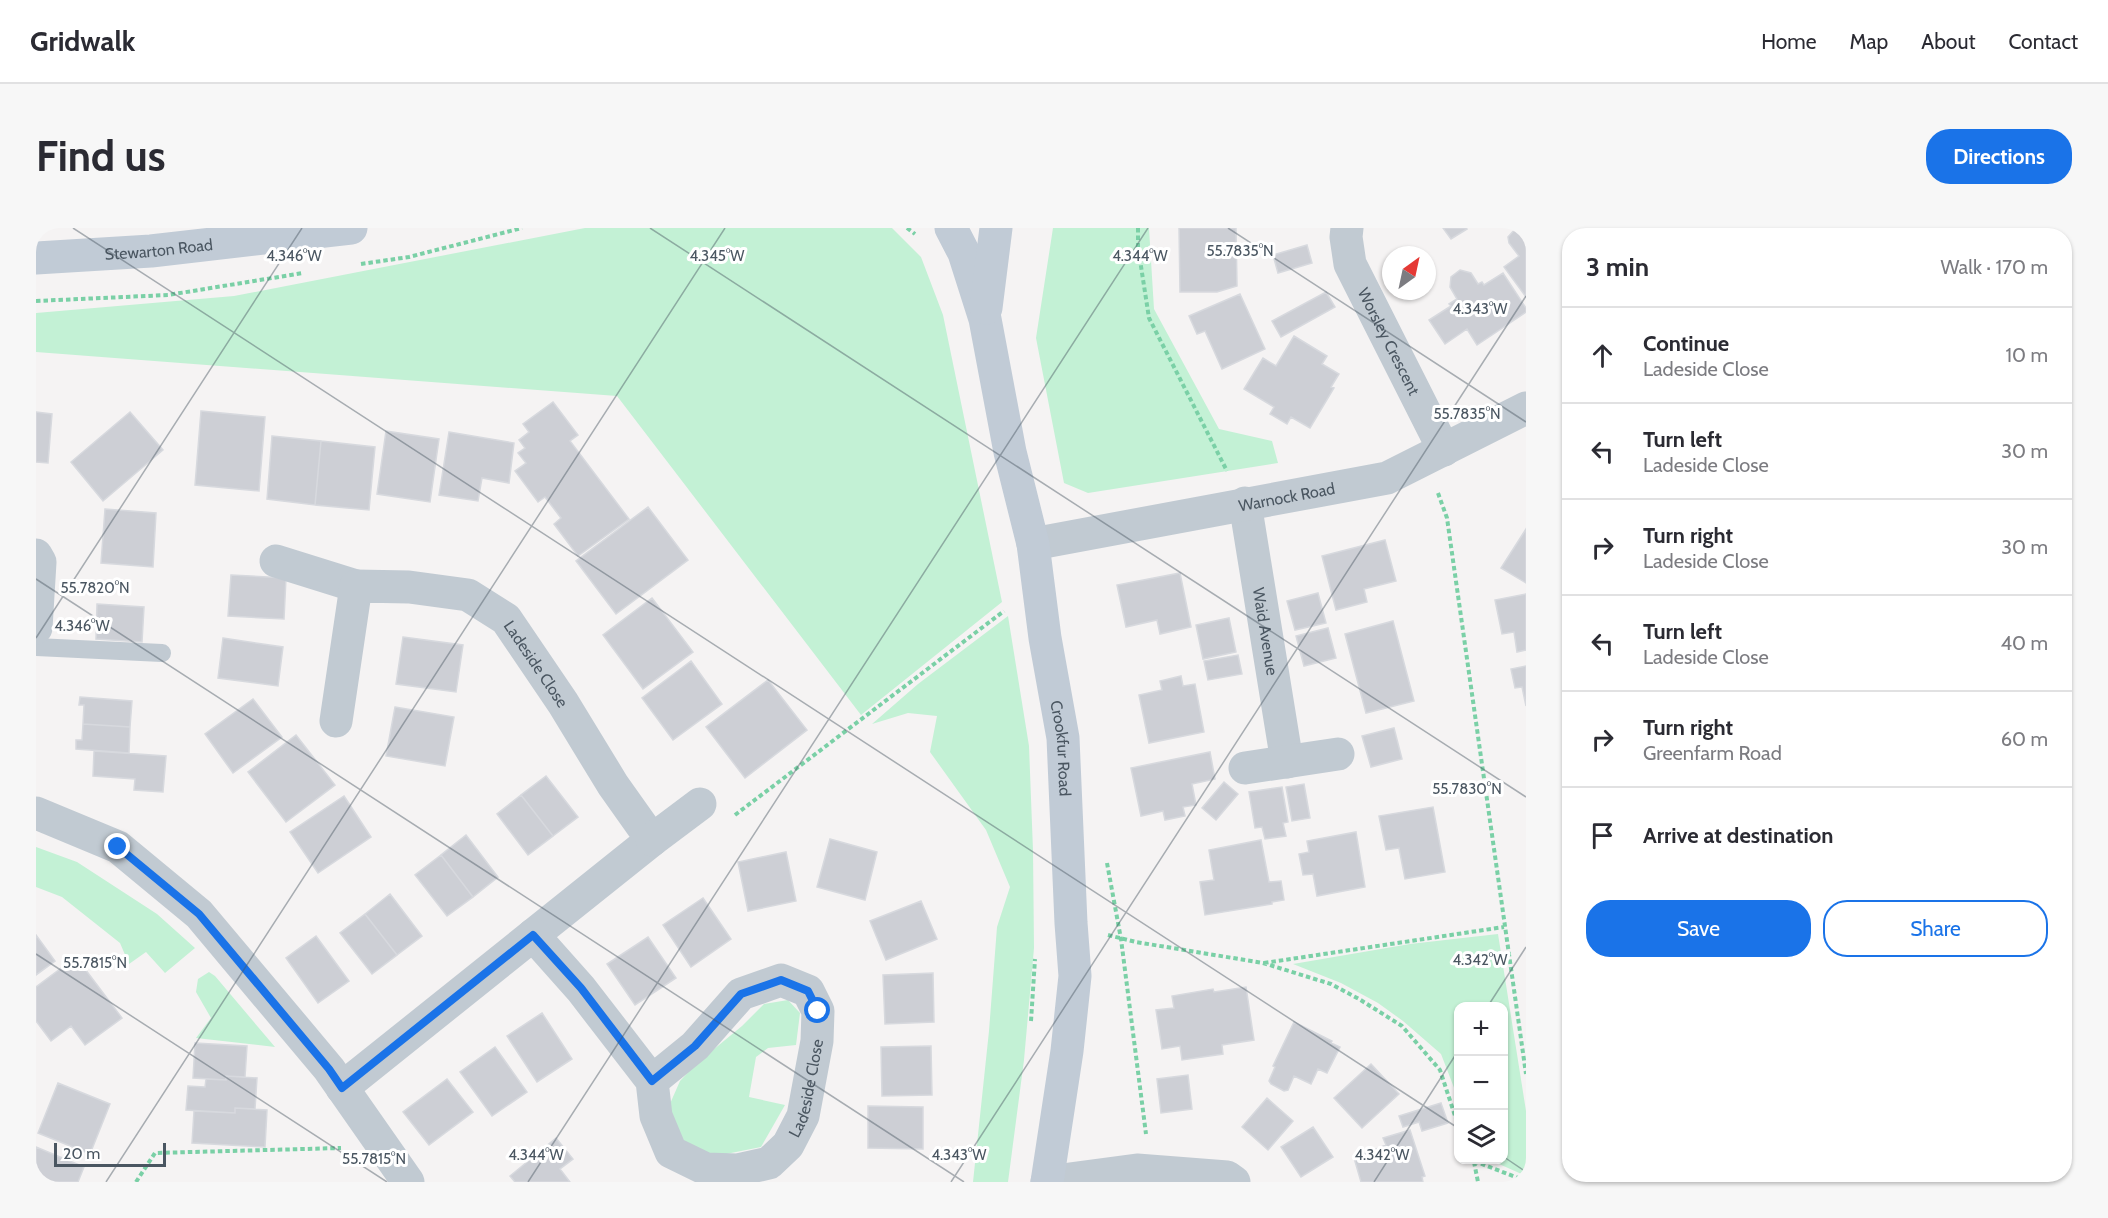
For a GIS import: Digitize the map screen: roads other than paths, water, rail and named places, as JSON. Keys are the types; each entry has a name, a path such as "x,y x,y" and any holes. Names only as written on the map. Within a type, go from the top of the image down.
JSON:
{"street":[{"name":"Stewarton Road","path":"36,258 151,250 244,235 351,228"},
{"name":"Crookfur Road","path":"951,228 964,253 985,319 1010,452 1033,544 1045,638 1062,738 1075,976 1067,1051 1047,1182"},
{"name":"Crookfur Road","path":"985,319 996,228"},
{"name":"Worsley Crescent","path":"1347,228 1350,264 1434,454"},
{"name":"Warnock Road","path":"1033,544 1387,478 1526,408"},
{"name":"Waid Avenue","path":"1245,503 1287,762"},
{"path":"36,555 40,562 36,628"},
{"name":"Ladeside Close","path":"276,561 356,586 409,587 468,595 506,619 563,703 613,785 652,840"},
{"path":"336,721 356,586"},
{"path":"1245,768 1338,754"},
{"path":"342,1088 700,804"},
{"path":"36,813 118,847 199,914 329,1069 408,1182"},
{"path":"533,935 581,988 652,1081"},
{"name":"Ladeside Close","path":"781,980 808,991 818,1011 817,1041 803,1116 788,1145 769,1162 737,1170 706,1169 671,1152 656,1116 652,1081 695,1046 741,994 781,980"},
{"path":"1047,1182 1137,1170 1227,1177 1234,1182"}],"lane":[{"path":"36,647 162,653"}]}
